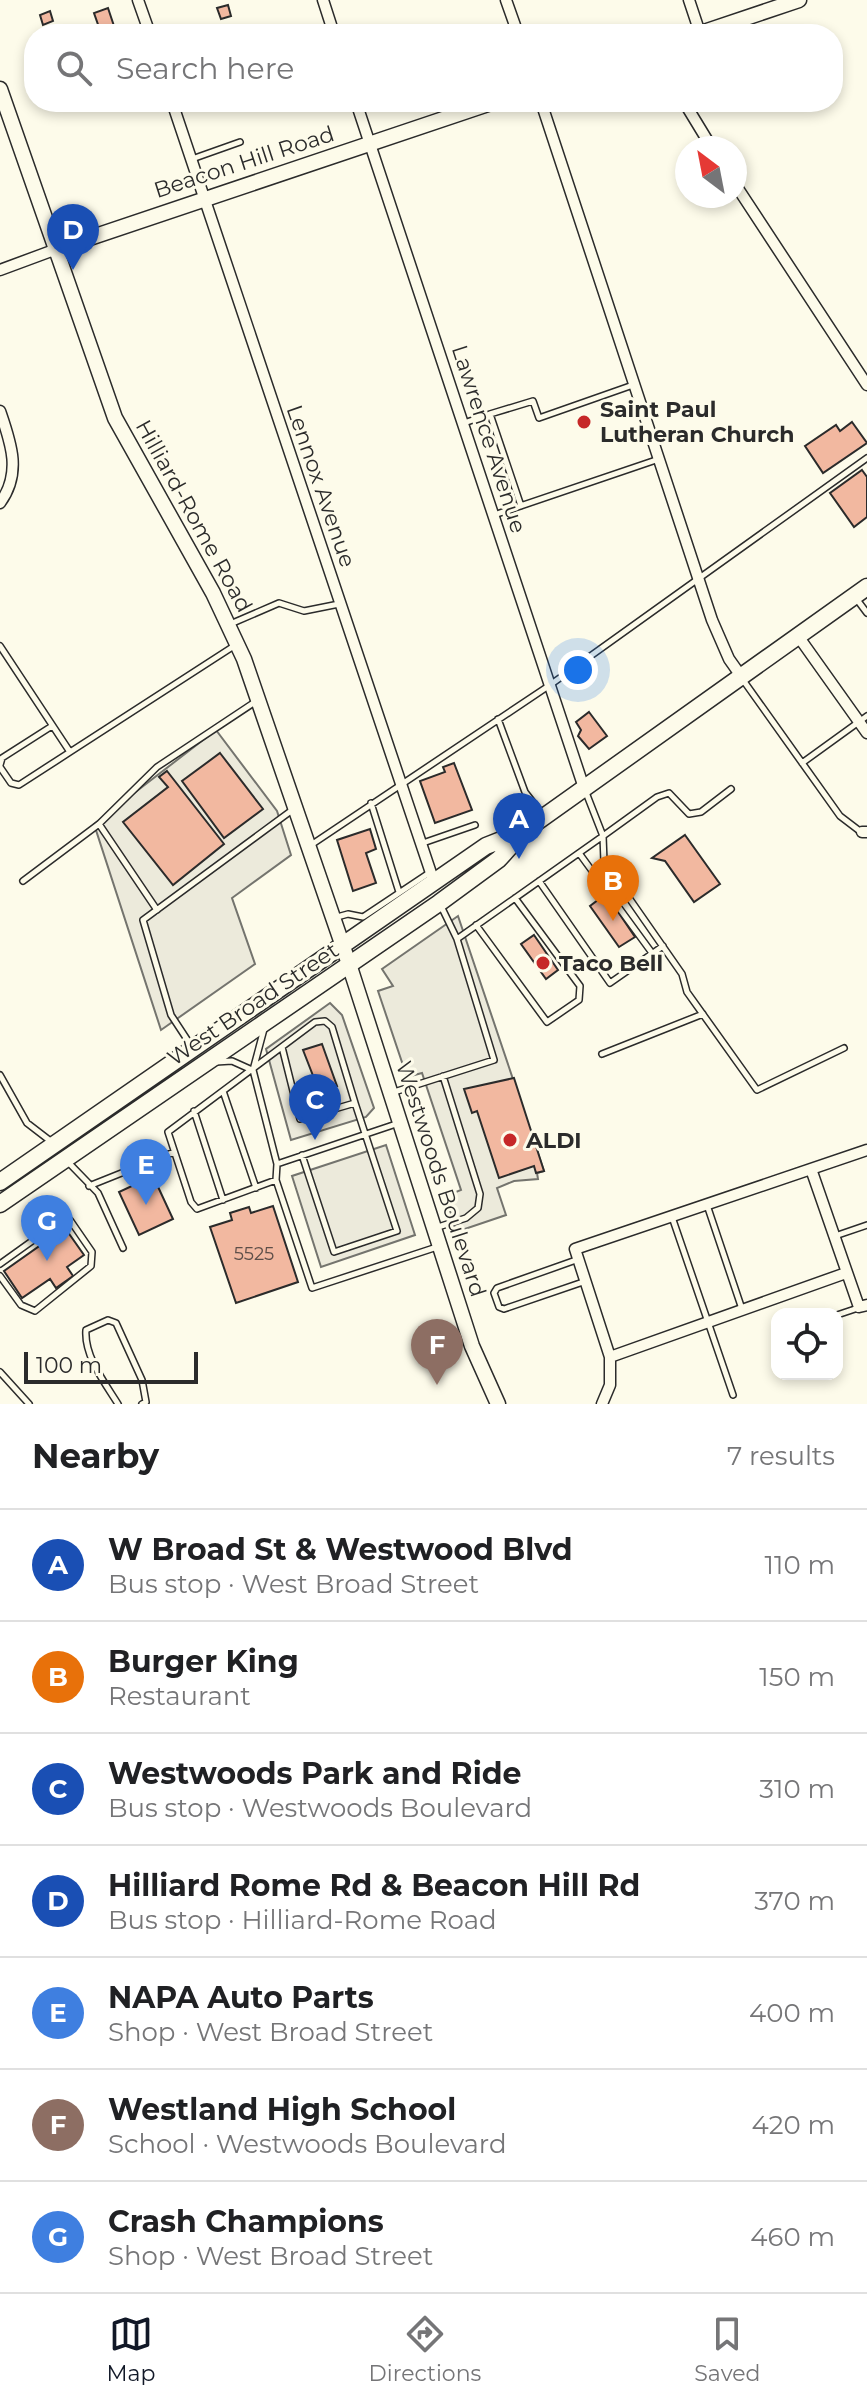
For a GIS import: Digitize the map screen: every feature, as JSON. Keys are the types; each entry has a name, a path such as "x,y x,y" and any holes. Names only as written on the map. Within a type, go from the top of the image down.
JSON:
{"main road":[{"name":"West Broad Street","path":"0,1204 439,903 499,859 524,831 544,816 861,592"},
{"name":"West Broad Street","path":"0,1182 343,947 432,877 486,846 524,831"}],"street":[{"path":"138,0 146,24"},
{"path":"323,0 331,24"},
{"path":"506,0 514,24"},
{"path":"689,0 696,24"},
{"path":"728,24 799,0"},
{"name":"Hilliard-Rome Road","path":"0,89 115,418 237,644 259,699 349,964"},
{"name":"Lennox Avenue","path":"175,112 432,877"},
{"name":"Lawrence Avenue","path":"359,112 584,788"},
{"name":"Beacon Hill Road","path":"54,250 464,112"},
{"path":"544,112 699,579 729,659 741,676"},
{"path":"690,112 705,136"},
{"path":"747,202 867,385"},
{"path":"0,270 54,250"},
{"path":"0,411 14,458 10,484 0,503"},
{"path":"798,636 863,718 867,733"},
{"name":"Westwoods Boulevard","path":"349,964 472,1346 498,1404"},
{"path":"602,1404 610,1385 610,1357 576,1260 574,1253 578,1247 867,1150"},
{"path":"811,1169 846,1273 863,1306"},
{"path":"610,1357 846,1273"}],"lane":[{"path":"191,159 240,142"},
{"path":"463,423 533,401 539,418 634,384"},
{"path":"490,414 521,506"},
{"path":"310,846 550,685 635,621 699,579 867,458"},
{"path":"493,515 659,459"},
{"path":"861,592 867,613"},
{"path":"228,625 279,603 304,611 340,604"},
{"path":"52,726 2,758 0,766 11,783 19,785 237,644"},
{"path":"0,646 70,752"},
{"path":"741,676 840,816 865,832"},
{"path":"23,881 99,824 157,767 259,699"},
{"path":"802,763 863,718"},
{"path":"498,719 525,792 544,816"},
{"path":"584,788 603,836 604,862 682,974 687,992 757,1090 844,1048"},
{"path":"457,939 657,797 669,793 689,814 701,812 731,789"},
{"path":"371,803 399,892"},
{"path":"192,1048 171,1015 143,920 296,807"},
{"path":"99,824 157,910"},
{"path":"419,845 475,825"},
{"path":"579,853 652,953"},
{"path":"334,918 348,914 363,917 399,892 432,877"},
{"path":"539,881 610,983 663,946"},
{"path":"476,925 547,1022 579,1000 580,986 515,898"},
{"path":"390,1093 494,1060 457,939 439,903"},
{"path":"602,1054 703,1014"},
{"path":"276,1180 194,1208 168,1132 315,1022 325,1021 332,1027 397,1231 334,1252 302,1155"},
{"path":"265,1024 253,1070 277,1164 276,1180 312,1288 440,1246"},
{"path":"282,1047 300,1119 355,1103"},
{"path":"207,1062 232,1061 253,1070"},
{"path":"0,1075 27,1123 54,1144 88,1187 98,1193 123,1248"},
{"path":"434,1229 466,1218 478,1208 480,1194 443,1076"},
{"path":"223,1091 256,1188"},
{"path":"194,1111 223,1200"},
{"path":"277,1164 400,1123"},
{"path":"88,1187 174,1152"},
{"path":"706,1204 742,1309"},
{"path":"671,1216 733,1395"},
{"path":"0,1264 60,1221 70,1220 92,1252 91,1266 35,1311 21,1305 0,1276"},
{"path":"834,1236 867,1225"},
{"path":"576,1260 497,1288 494,1293 499,1307 504,1309 583,1282"},
{"path":"843,1313 863,1306"},
{"path":"118,1404 93,1360 86,1339 86,1330 108,1320 116,1323 142,1380 146,1402 142,1404"},
{"path":"0,1373 29,1404"}],"shaded area":[{"path":"216,730 277,811 291,855 232,898 255,964 161,1030 94,824"},
{"path":"458,916 544,1171 537,1173 538,1179 514,1181 497,1188 506,1215 456,1232 446,1196 461,1190 422,1073 407,1077 378,991 393,986 382,969"},
{"path":"330,1003 342,1015 374,1108 366,1117 291,1140 266,1049"},
{"path":"386,1145 415,1235 321,1267 292,1176"}],"building":[{"path":"228,5 231,16 221,19 217,8"},
{"path":"108,8 113,24 98,24 94,13"},
{"path":"50,11 53,21 43,24 40,15"},
{"path":"852,422 867,443 823,473 805,446 836,425 840,431"},
{"path":"862,470 867,477 867,517 854,527 830,493"},
{"path":"589,712 607,736 589,749 578,736 581,730 576,722"},
{"path":"220,753 263,809 224,838 182,781"},
{"path":"454,763 472,810 435,823 420,781 445,772 443,767"},
{"path":"167,771 224,844 173,885 123,822 168,787 159,777"},
{"path":"370,829 376,849 366,853 376,883 353,891 337,840"},
{"path":"685,835 720,884 694,902 665,861 652,858"},
{"path":"606,894 635,937 619,947 590,906"},
{"name":"Taco Bell","path":"534,935 558,970 546,979 521,944"},
{"path":"322,1044 337,1086 319,1091 303,1050"},
{"name":"ALDI","path":"514,1078 544,1171 536,1173 534,1166 499,1178 477,1111 472,1113 464,1089"},
{"path":"153,1176 173,1219 139,1235 119,1192"},
{"path":"273,1206 298,1282 236,1303 210,1227 232,1220 230,1213 249,1207 251,1213"},
{"path":"65,1228 84,1255 67,1267 73,1276 56,1288 50,1279 22,1298 4,1271"}],"place":[{"name":"Hilliard Rome Rd & Beacon Hill Rd","path":"73,270"},
{"name":"Saint Paul Lutheran Church","path":"584,422"},
{"name":"W Broad St & Westwood Blvd","path":"519,859"},
{"name":"Burger King","path":"613,921"},
{"name":"Taco Bell","path":"543,963"},
{"name":"Westwoods Park and Ride","path":"315,1140"},
{"name":"ALDI","path":"510,1140"},
{"name":"NAPA Auto Parts","path":"146,1205"},
{"name":"Crash Champions","path":"47,1261"},
{"name":"Westland High School","path":"437,1385"}]}
